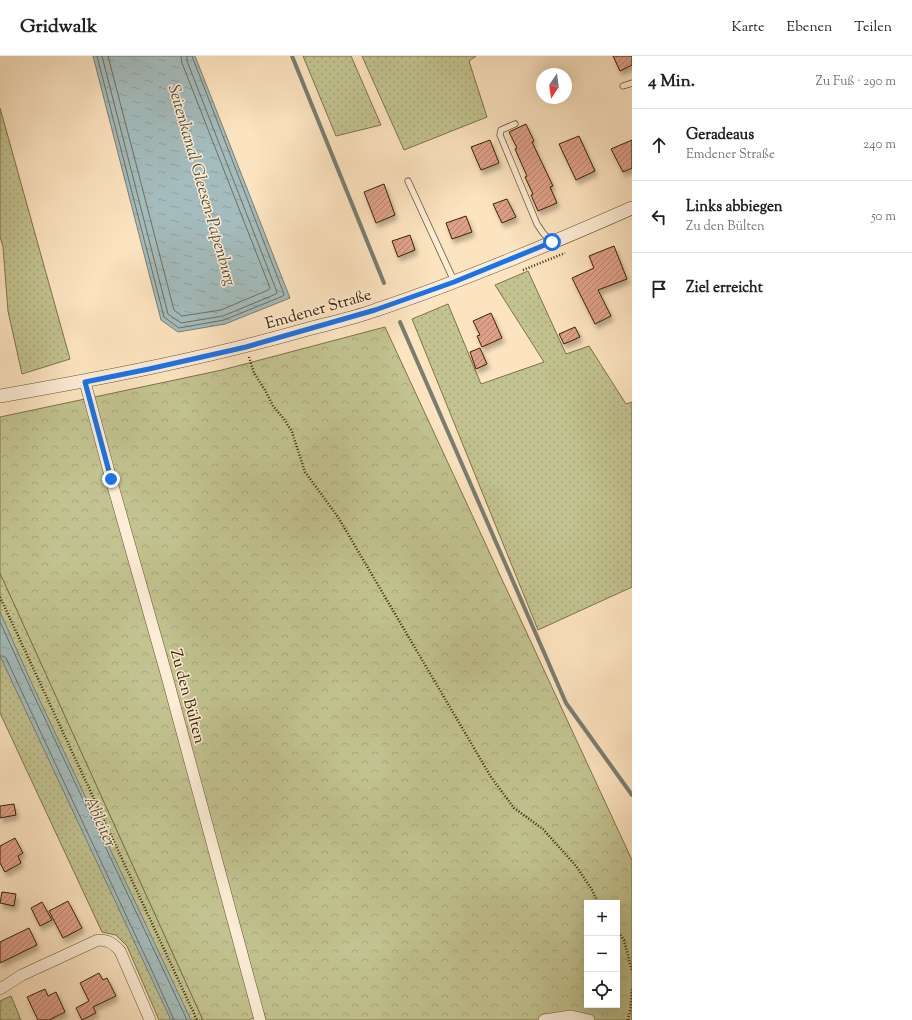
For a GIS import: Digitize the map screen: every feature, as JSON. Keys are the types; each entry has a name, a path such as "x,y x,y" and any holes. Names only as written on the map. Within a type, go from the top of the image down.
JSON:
{"street":[{"name":"Emdener Straße","path":"0,396 85,382 246,347 375,310 454,282 632,208"},
{"name":"Zu den Bülten","path":"85,382 260,1020"},
{"path":"0,989 22,975 98,940 105,940 113,943 120,951 150,1020"},
{"path":"544,1020 571,1016 589,1020"}],"lane":[{"path":"623,86 632,83"},
{"path":"515,124 501,130 500,135 537,224 543,234 552,242"},
{"path":"408,181 454,282"}],"path":[{"path":"246,347 254,373 273,406 284,419 292,432 305,472 338,517 491,777 514,808 543,829 576,866 592,890 597,900"},
{"path":"0,597 197,1020"},
{"path":"620,934 624,940 632,971"},
{"path":"628,1020 632,988"}],"green space":[{"path":"303,56 351,56 381,125 336,136"},
{"path":"362,56 476,56 469,61 487,117 404,150"},
{"path":"0,108 70,359 22,374 8,311 3,247 0,236"},
{"path":"528,271 566,354 589,346 626,404 632,402 632,587 538,630 412,319 448,304 481,384 544,362 495,285"},
{"path":"385,327 632,860 632,1020 266,1020 264,1013 249,1020 203,1020 0,573 0,417 222,370"},
{"path":"0,573 203,1020 159,1020 127,946 116,935 102,932 0,713"},
{"path":"11,996 21,1020 0,1020 0,1001"}],"water":[{"name":"Seitenkanal Gleesen-Papenburg","path":"93,56 195,56 290,298 225,324 178,332 161,320"},
{"path":"0,612 33,686 191,1020 171,1020 0,656"}],"building":[{"path":"613,56 632,56 632,65 620,71"},
{"path":"526,124 534,141 532,142 553,186 550,187 557,203 538,211 531,195 533,194 525,177 527,176 515,149 517,148 509,132"},
{"path":"579,136 595,171 576,180 559,144"},
{"path":"490,140 499,163 481,170 471,147"},
{"path":"632,140 632,168 623,172 611,149"},
{"path":"384,184 395,215 376,223 364,192"},
{"path":"507,199 516,217 502,223 493,204"},
{"path":"466,216 472,232 452,239 446,223"},
{"path":"410,235 415,250 398,257 392,241"},
{"path":"614,246 627,279 598,290 611,316 595,324 572,278 594,268 589,256"},
{"path":"491,313 502,338 482,347 477,336 480,335 473,321"},
{"path":"575,327 580,337 564,344 559,334"},
{"path":"480,348 487,364 476,369 470,352"},
{"path":"14,804 16,815 0,818 0,806"},
{"path":"15,838 23,853 18,856 21,863 5,872 0,863 0,846"},
{"path":"2,892 16,894 14,906 0,903"},
{"path":"68,901 82,928 63,938 49,911"},
{"path":"42,902 52,920 40,926 31,908"},
{"path":"29,928 37,945 0,963 0,942"},
{"path":"99,973 103,980 107,978 116,996 93,1007 96,1013 82,1020 76,1008 89,1001 80,983"},
{"path":"45,989 48,996 56,992 65,1012 49,1020 38,1020 27,997"}],"waterway":[{"path":"292,56 384,283"},
{"path":"400,322 566,703 632,795"}],"route":[{"path":"111,479 85,382 246,347 375,310 454,282 552,242"}],"water label":[{"name":"Ableiter","path":"101,821"}]}
